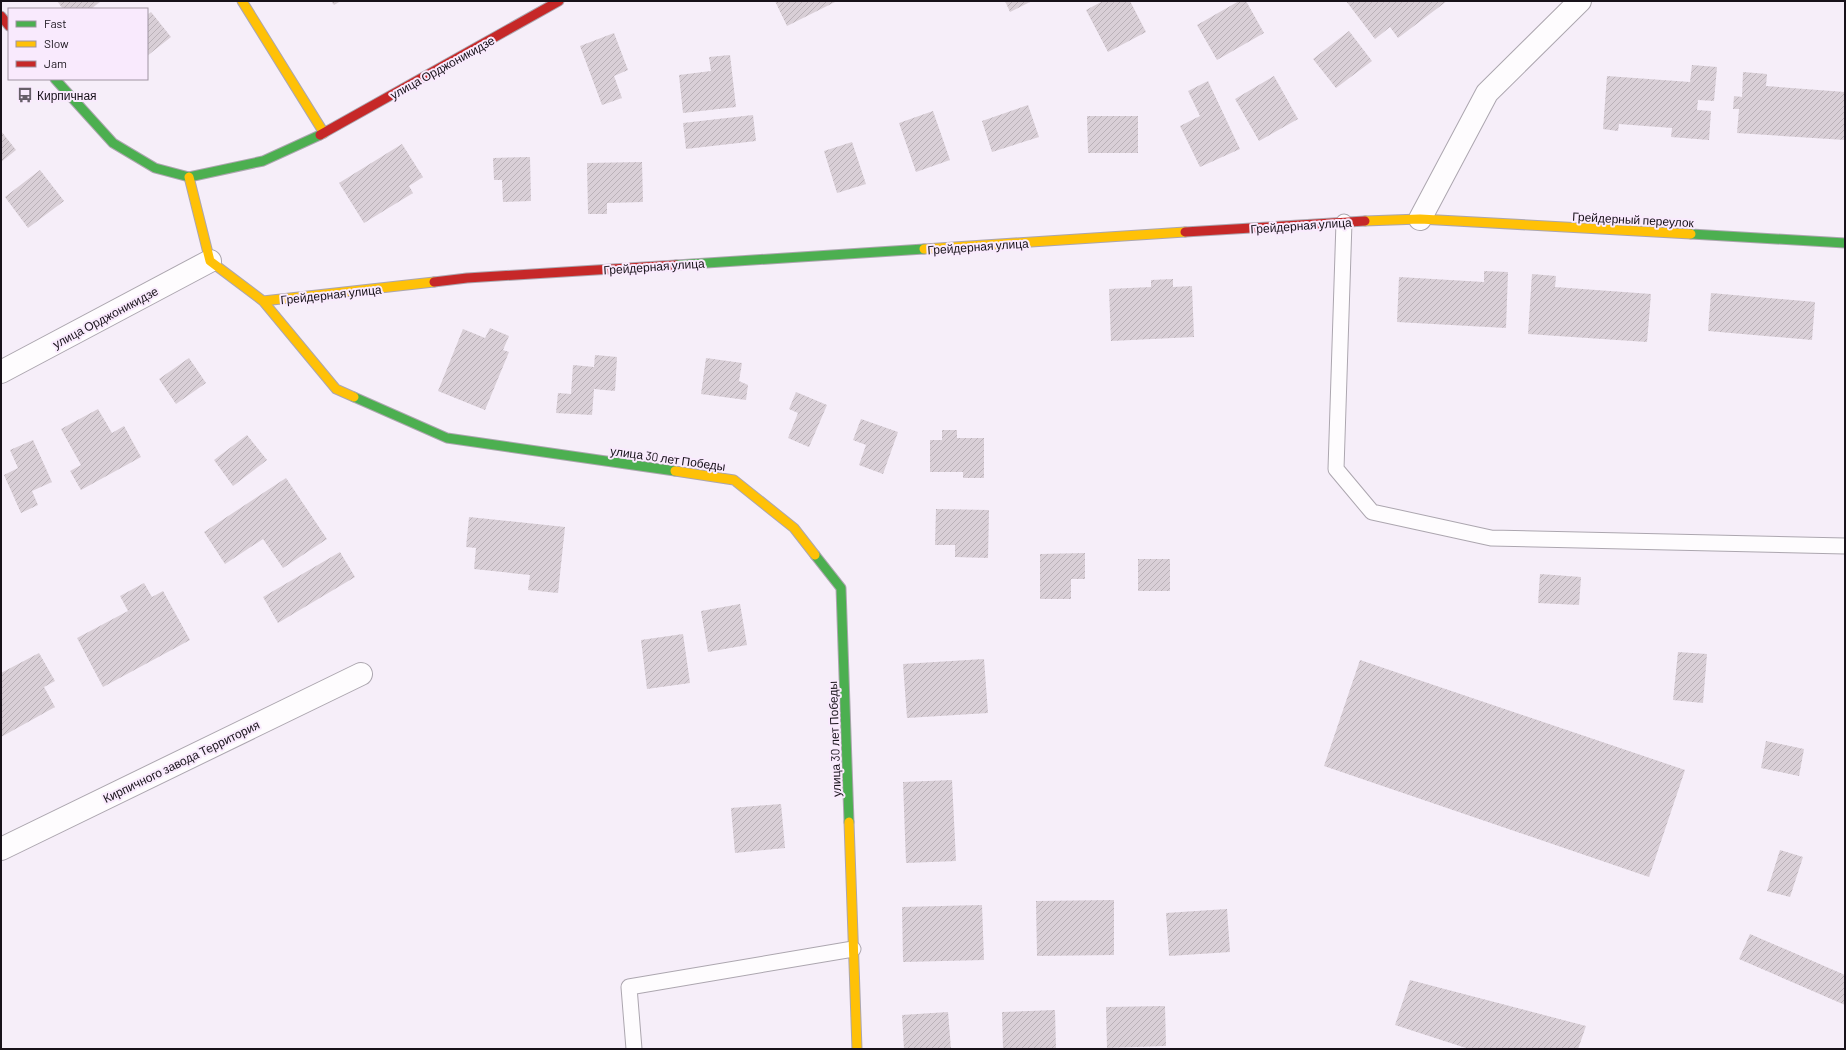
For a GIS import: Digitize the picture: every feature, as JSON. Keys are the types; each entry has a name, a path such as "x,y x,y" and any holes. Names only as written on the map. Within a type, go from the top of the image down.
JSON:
{"street":[{"path":"242,1 324,133"},
{"name":"улица Орджоникидзе","path":"189,177 263,161 324,133 559,1"},
{"path":"1420,219 1487,93 1580,1"},
{"path":"1,16 8,25"},
{"path":"56,80 112,143 155,168 189,177 210,261"},
{"name":"Грейдерная улица","path":"263,302 467,278 1344,222 1420,219"},
{"name":"Грейдерный переулок","path":"1420,219 1845,243"},
{"name":"улица Орджоникидзе","path":"1,372 210,261"},
{"name":"улица 30 лет Победы","path":"210,261 263,302 336,389 447,438 734,480 794,528 841,588 857,1049"},
{"name":"Кирпичного завода Территория","path":"1,849 362,674"}],"lane":[{"path":"1344,222 1336,469 1372,512 1490,538 1845,546"},
{"path":"634,1049 629,987 853,949"}],"building":[{"path":"57,1 101,1 92,8 62,8"},
{"path":"331,1 341,1 334,5"},
{"path":"775,1 837,1 787,26"},
{"path":"1005,1 1032,1 1010,12"},
{"path":"1103,1 1130,1 1146,32 1108,52 1086,10"},
{"path":"1239,1 1246,1 1264,33 1217,60 1197,25"},
{"path":"1346,1 1447,1 1398,38 1390,27 1375,39"},
{"path":"151,12 171,37 148,55 148,14"},
{"path":"1349,31 1372,61 1336,88 1313,59"},
{"path":"614,33 628,70 614,76 622,98 602,105 580,46"},
{"path":"730,55 736,107 683,113 679,75 711,71 709,57"},
{"path":"1692,65 1717,67 1714,101 1698,100 1697,110 1711,111 1709,140 1671,137 1672,128 1619,124 1618,131 1603,129 1607,76 1690,82"},
{"path":"1743,72 1767,74 1766,86 1845,92 1845,140 1737,133 1739,109 1733,109 1734,96 1742,97"},
{"path":"1274,76 1298,119 1259,141 1235,99"},
{"path":"1208,81 1240,149 1200,167 1180,126 1200,116 1188,91"},
{"path":"1028,105 1039,137 992,152 982,121"},
{"path":"933,111 950,160 916,172 899,123"},
{"path":"753,115 756,141 686,149 683,123"},
{"path":"1087,116 1138,116 1138,153 1088,153"},
{"path":"1,131 16,150 1,162"},
{"path":"852,142 866,184 837,193 824,151"},
{"path":"402,144 423,177 409,186 413,193 364,223 339,183"},
{"path":"530,157 531,201 503,202 502,180 494,180 493,158"},
{"path":"642,162 643,202 607,203 607,214 588,214 587,163"},
{"path":"40,170 64,201 28,228 5,197"},
{"path":"1484,271 1508,272 1506,328 1397,322 1399,277 1484,282"},
{"path":"1532,274 1556,276 1555,287 1651,294 1647,342 1528,334"},
{"path":"1173,279 1173,287 1192,286 1194,337 1111,341 1109,289 1151,287 1151,280"},
{"path":"1711,293 1815,302 1812,340 1708,331"},
{"path":"490,328 509,336 503,350 509,352 485,410 438,391 463,329 485,338"},
{"path":"595,355 617,357 615,391 594,389 592,415 556,413 558,393 571,394 573,365 594,367"},
{"path":"189,358 206,383 176,404 159,379"},
{"path":"706,358 742,363 739,381 748,385 746,400 701,394"},
{"path":"796,392 827,405 809,447 788,438 798,413 789,409"},
{"path":"98,409 112,433 124,426 141,457 81,490 70,471 81,465 61,429"},
{"path":"861,419 898,432 883,474 859,465 866,445 853,440"},
{"path":"942,430 957,430 957,438 984,438 984,478 963,478 963,472 930,472 930,440 942,440"},
{"path":"247,435 267,460 233,486 214,460"},
{"path":"33,440 52,482 32,491 38,505 21,513 4,475 18,468 10,450"},
{"path":"286,478 327,539 283,568 263,539 225,564 204,532"},
{"path":"936,509 989,510 988,558 955,557 955,545 935,545"},
{"path":"469,517 565,527 558,593 528,590 530,575 474,569 476,548 466,547"},
{"path":"340,552 355,577 278,623 263,597"},
{"path":"1085,553 1085,579 1071,579 1071,599 1040,599 1040,554"},
{"path":"1138,559 1170,559 1170,591 1138,591"},
{"path":"1540,574 1581,577 1579,605 1538,603"},
{"path":"144,583 152,597 163,591 190,640 103,687 77,638 128,611 120,596"},
{"path":"740,604 747,645 708,652 701,611"},
{"path":"683,634 690,683 647,689 641,640"},
{"path":"1678,652 1707,654 1703,703 1673,700"},
{"path":"39,653 55,681 44,687 55,707 1,737 1,673"},
{"path":"984,659 988,713 907,718 903,664"},
{"path":"1360,660 1685,770 1649,877 1324,766"},
{"path":"1766,741 1804,749 1799,776 1761,768"},
{"path":"952,780 956,861 906,863 903,782"},
{"path":"781,804 785,848 735,853 731,808"},
{"path":"1780,850 1803,857 1790,897 1767,891"},
{"path":"1114,900 1114,955 1037,956 1036,901"},
{"path":"982,905 984,960 903,962 902,907"},
{"path":"1227,909 1230,952 1169,956 1166,913"},
{"path":"1750,934 1845,975 1845,1005 1739,959"},
{"path":"1410,980 1586,1026 1578,1049 1469,1049 1395,1025"},
{"path":"1165,1006 1166,1046 1107,1048 1106,1007"},
{"path":"1055,1010 1056,1049 1003,1049 1002,1012"},
{"path":"948,1012 951,1049 904,1049 902,1015"}],"traffic: fast":[{"path":"56,80 113,143 155,168 189,177 263,161 320,135"},
{"path":"1691,234 1845,243"},
{"path":"676,265 924,249"},
{"path":"354,397 447,438 675,471"},
{"path":"815,555 841,588 849,822"}],"traffic: slow":[{"path":"242,1 324,133"},
{"path":"189,177 210,261 263,301 336,389 354,397"},
{"path":"1365,221 1420,219 1691,234"},
{"path":"924,249 1185,232"},
{"path":"263,301 434,282"},
{"path":"675,471 734,480 794,528 815,555"},
{"path":"849,822 857,1049"}],"traffic: jam":[{"path":"320,135 559,1"},
{"path":"1,16 8,25"},
{"path":"1185,232 1365,221"},
{"path":"434,282 467,278 676,265"}],"place":[{"name":"Кирпичная","path":"25,95"}]}
